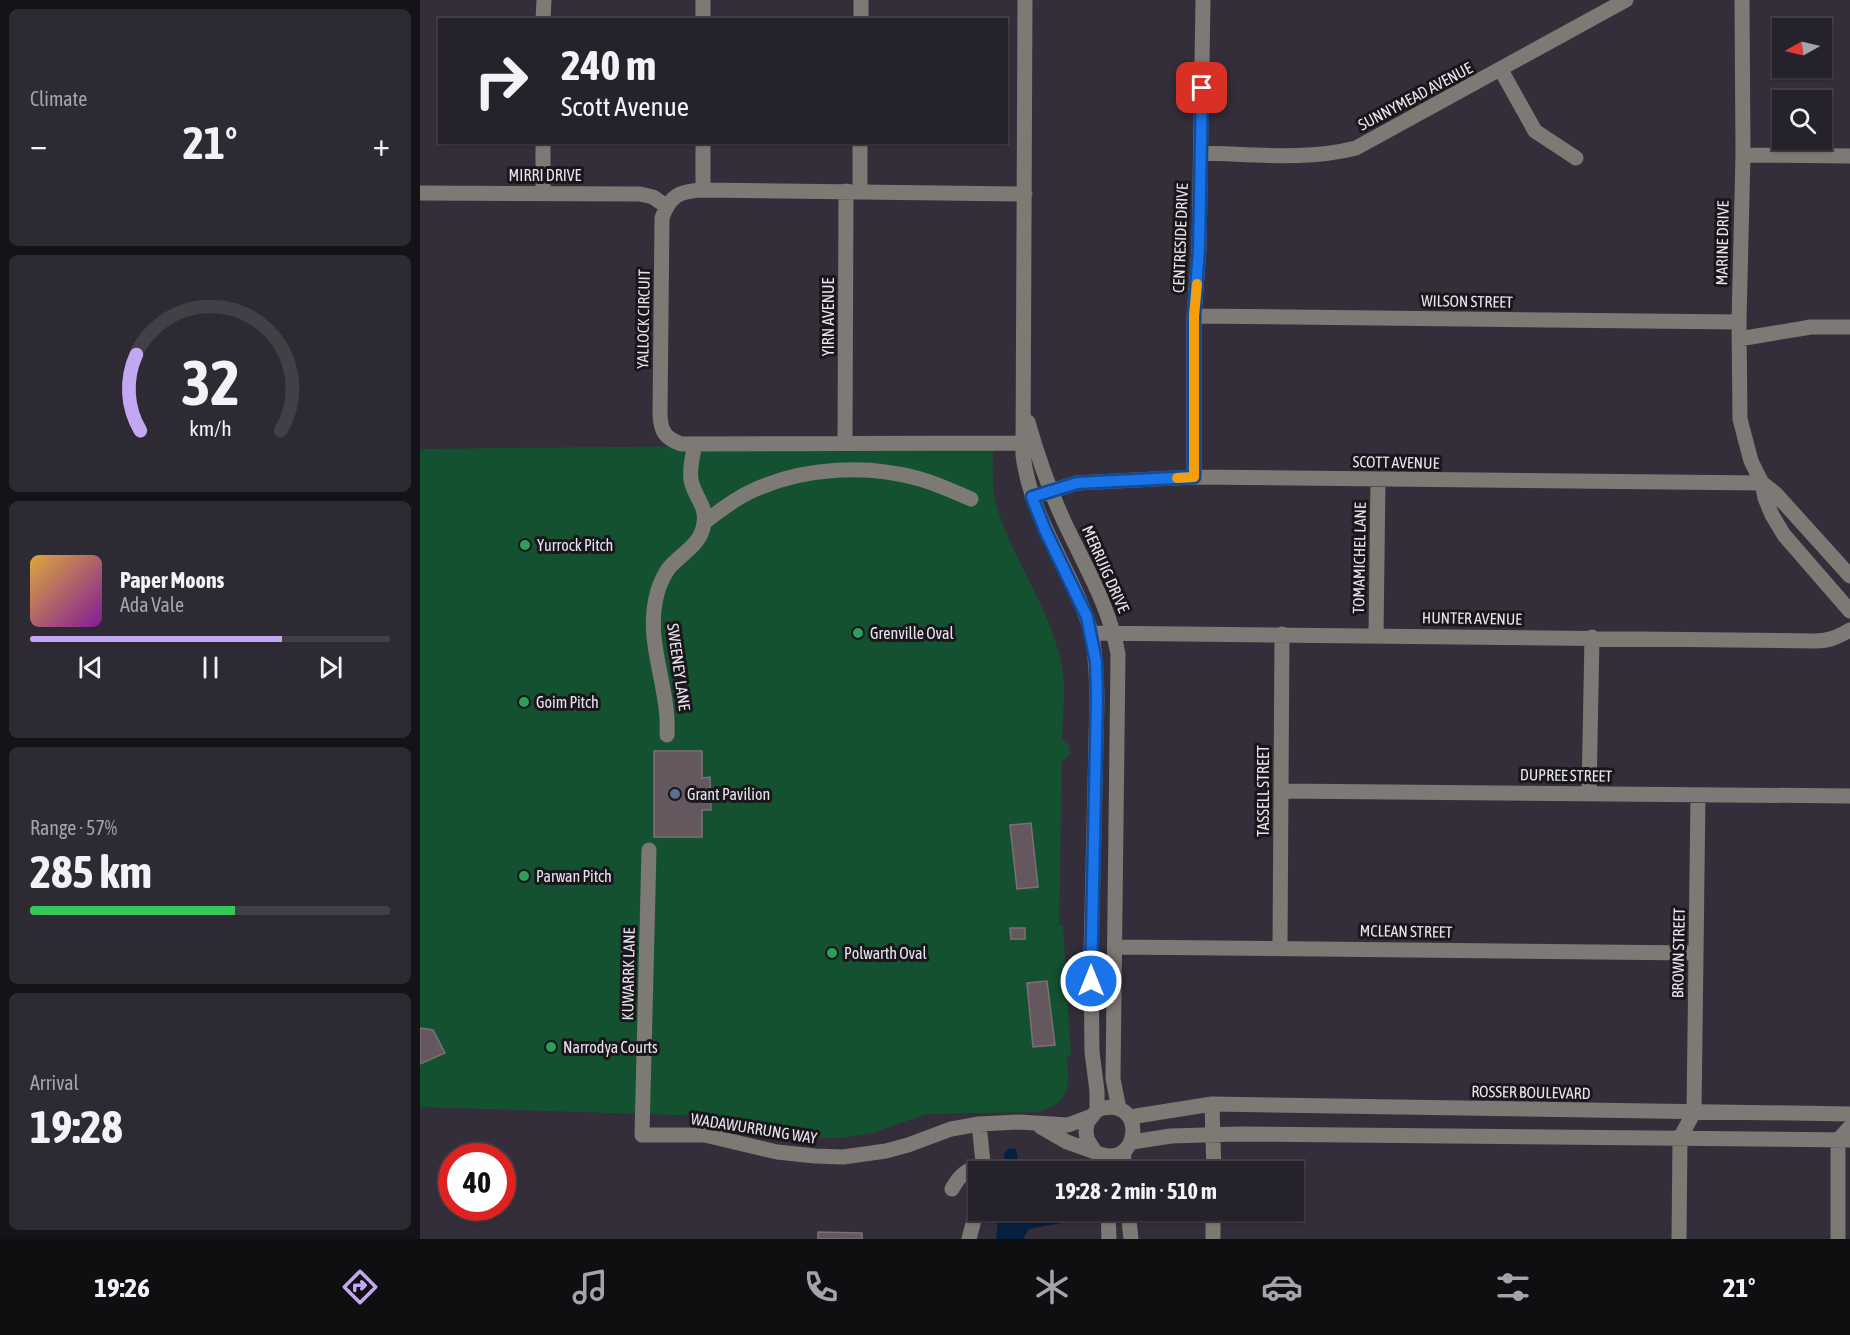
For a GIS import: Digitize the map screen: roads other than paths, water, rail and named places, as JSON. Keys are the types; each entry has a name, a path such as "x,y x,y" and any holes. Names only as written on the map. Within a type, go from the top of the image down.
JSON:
{"street":[{"path":"543,0 543,18"},
{"path":"703,0 703,18"},
{"path":"861,0 861,18"},
{"name":"MERRIJIG DRIVE","path":"1025,0 1022,443 1024,466 1032,497 1045,530 1087,617 1096,662 1091,957 1092,1052 1097,1091 1094,1113 1087,1123 1086,1131 1087,1139 1099,1154 1101,1161"},
{"name":"CENTRESIDE DRIVE","path":"1194,477 1194,316 1199,249 1203,0"},
{"name":"SUNNYMEAD AVENUE","path":"1201,153 1315,155 1332,154 1356,148 1626,0"},
{"name":"MARINE DRIVE","path":"1742,0 1740,419 1751,461 1762,483 1768,507 1784,536 1850,611"},
{"path":"1501,70 1535,131 1576,158"},
{"path":"543,144 543,193"},
{"path":"703,144 703,189"},
{"name":"YIRN AVENUE","path":"845,443 853,191 860,144"},
{"path":"1743,155 1850,156"},
{"path":"666,206 678,194 703,189 1024,194"},
{"name":"MIRRI DRIVE","path":"420,193 640,194 653,196 666,206"},
{"name":"YALLOCK CIRCUIT","path":"666,206 662,218 661,429 668,439 681,444 1022,443"},
{"name":"WILSON STREET","path":"1194,316 1739,322"},
{"path":"1739,339 1811,327 1850,327"},
{"name":"MERRIJIG DRIVE","path":"1024,410 1051,490 1095,582 1114,633 1119,670 1113,1079 1133,1134 1125,1161"},
{"path":"695,444 691,480 701,501 705,522 741,496 770,483 814,473 848,470 919,478 971,499"},
{"name":"SCOTT AVENUE","path":"1032,497 1077,483 1194,477 1762,483"},
{"name":"TOMAMICHEL LANE","path":"1376,635 1378,480"},
{"name":"MARINE DRIVE","path":"1762,483 1776,495 1850,576"},
{"name":"SWEENEY LANE","path":"667,735 666,701 654,640 656,597 669,568 692,548 701,536 705,522"},
{"name":"HUNTER AVENUE","path":"1091,633 1827,641 1850,630"},
{"name":"TASSELL STREET","path":"1280,947 1282,634"},
{"path":"1589,794 1592,638"},
{"name":"DUPREE STREET","path":"1281,791 1850,796"},
{"name":"BROWN STREET","path":"1694,1112 1698,795"},
{"name":"KUWARRK LANE","path":"642,1135 649,850"},
{"name":"MCLEAN STREET","path":"1116,947 1696,953"},
{"path":"1212,1104 1214,1161"},
{"name":"ROSSER BOULEVARD","path":"1124,1113 1212,1104 1850,1114"},
{"path":"1094,1113 1112,1107 1124,1113"},
{"path":"1679,1239 1680,1138 1694,1112"},
{"name":"WADAWURRUNG WAY","path":"642,1135 705,1135 777,1152 843,1157 886,1151 951,1129 979,1124 1019,1122 1068,1125 1094,1113"},
{"path":"979,1124 983,1161"},
{"name":"WADAWURRUNG WAY","path":"1036,1124 1067,1142 1099,1154"},
{"path":"1838,1239 1844,1140 1850,1127"},
{"path":"1099,1154 1115,1155 1128,1147 1152,1138 1214,1134 1844,1140"},
{"path":"952,1189 963,1173 968,1170"},
{"path":"969,1239 974,1221"},
{"path":"1108,1221 1109,1239"},
{"path":"1129,1221 1131,1239"},
{"path":"1213,1221 1213,1239"}],"water":[{"path":"1009,1148 1016,1149 1018,1161 1005,1161 1004,1154"},
{"path":"998,1221 1062,1221 1029,1229 1025,1239 996,1239"}],"place":[{"name":"Yurrock Pitch","path":"525,545"},
{"name":"Grenville Oval","path":"858,633"},
{"name":"Goim Pitch","path":"524,702"},
{"name":"Grant Pavilion","path":"675,794"},
{"name":"Parwan Pitch","path":"524,876"},
{"name":"Polwarth Oval","path":"832,953"},
{"name":"Narrodya Courts","path":"551,1047"}]}
